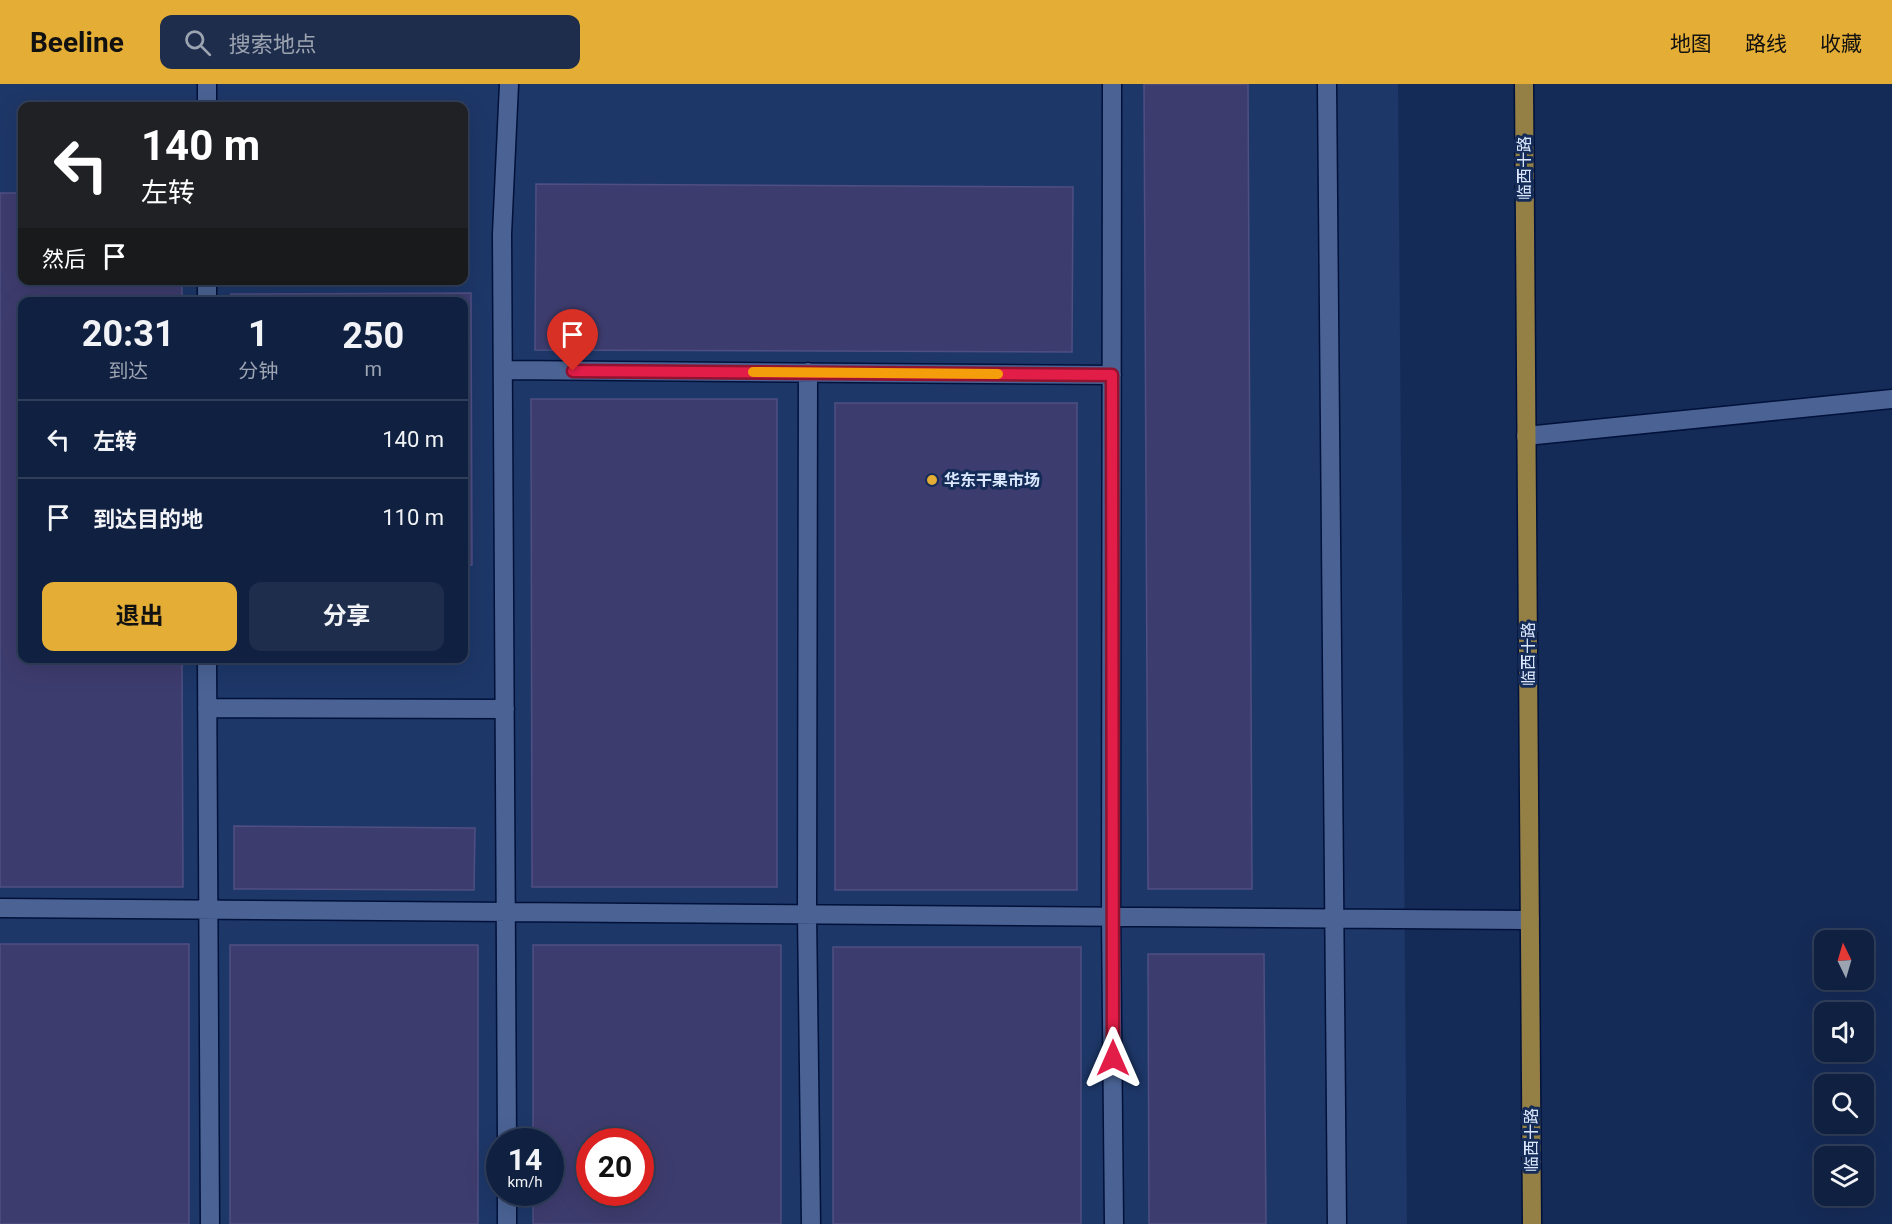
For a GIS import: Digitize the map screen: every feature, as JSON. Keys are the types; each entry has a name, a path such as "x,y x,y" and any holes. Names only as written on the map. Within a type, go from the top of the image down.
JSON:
{"main road":[{"name":"临西十路","path":"1524,84 1532,1224"}],"street":[{"path":"207,84 207,102"},
{"path":"507,1128 502,234 509,84"},
{"path":"1112,84 1114,1224"},
{"path":"1327,84 1337,1224"},
{"path":"503,370 1112,375"},
{"path":"808,372 807,914 811,1224"},
{"path":"1526,436 1892,399"},
{"path":"207,663 210,1224"},
{"path":"207,708 505,709"},
{"path":"0,908 1530,920"},
{"path":"507,1206 507,1224"}],"shaded area":[{"name":"华东干果市场","path":"0,84 1398,84 1407,1224 0,1224"}],"building":[{"path":"1144,84 1248,84 1252,889 1148,889"},
{"path":"536,184 1073,187 1072,352 535,350"},
{"path":"0,193 18,193 18,285 182,285 182,297 18,297 18,663 182,663 183,887 0,887"},
{"path":"471,293 472,565 468,565 468,297 231,297 231,294"},
{"path":"531,399 777,399 777,887 532,887"},
{"path":"835,403 1077,403 1077,890 835,890"},
{"path":"234,826 475,828 474,890 234,889"},
{"path":"0,944 189,944 189,1224 0,1224"},
{"path":"230,945 478,945 478,1224 230,1224"},
{"path":"533,945 781,945 781,1224 533,1224 533,1206 564,1206 564,1128 533,1128"},
{"path":"833,947 1081,947 1081,1224 833,1224"},
{"path":"1148,954 1264,954 1266,1224 1149,1224"}],"slow traffic":[{"path":"753,372 998,374"}],"place":[{"name":"华东干果市场","path":"932,480"}],"route":[{"path":"573,371 1112,375 1113,1058"}]}
